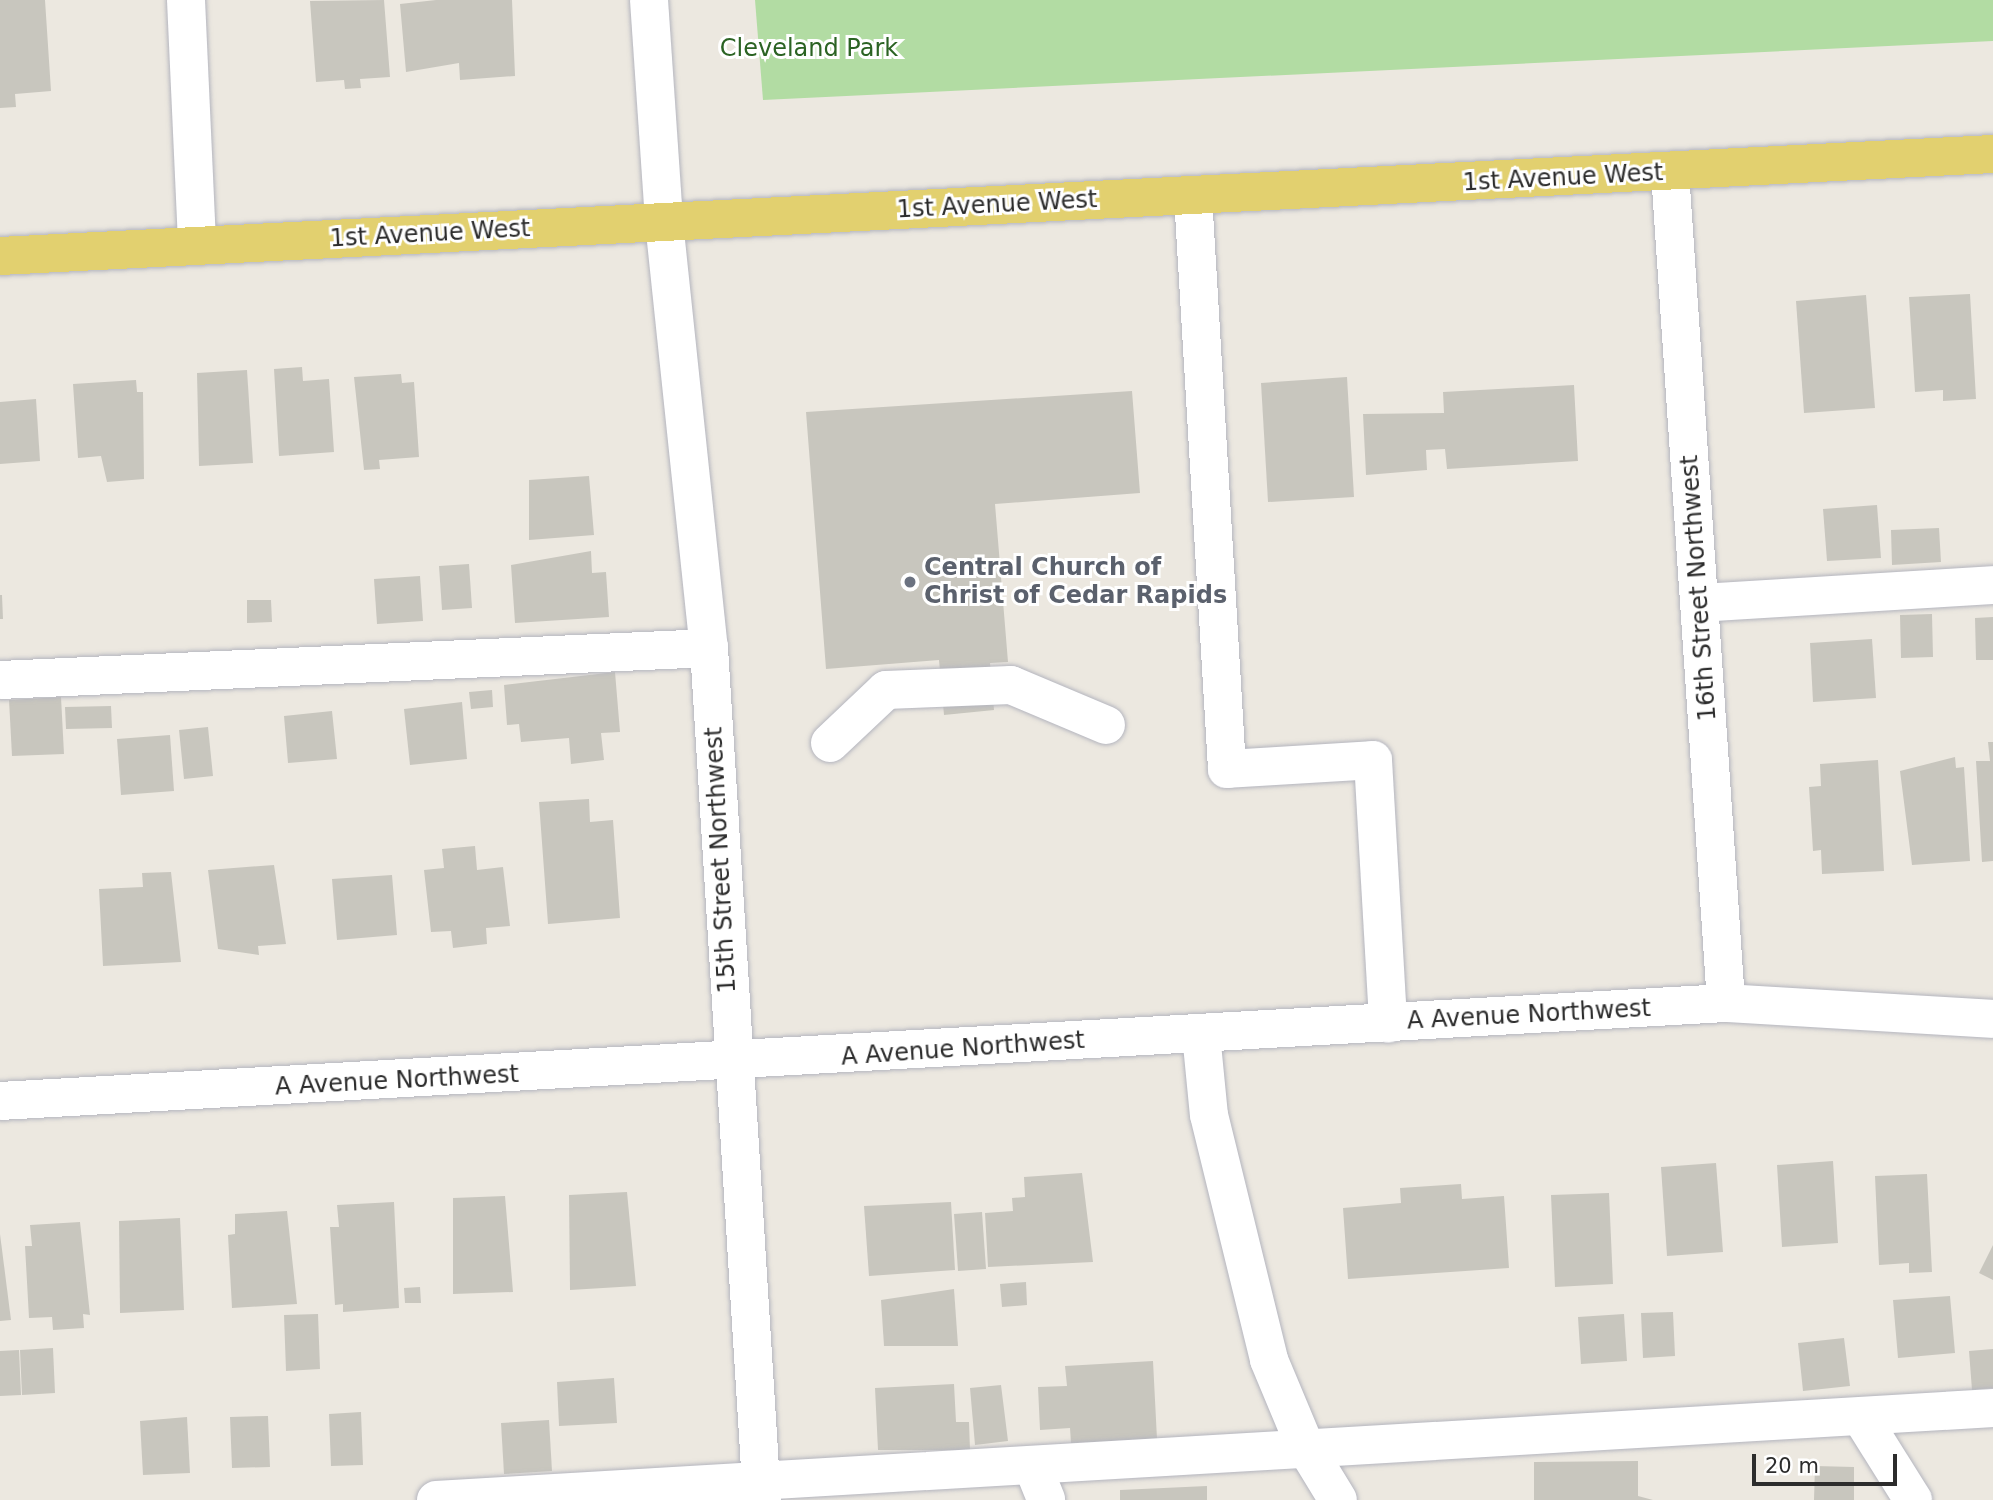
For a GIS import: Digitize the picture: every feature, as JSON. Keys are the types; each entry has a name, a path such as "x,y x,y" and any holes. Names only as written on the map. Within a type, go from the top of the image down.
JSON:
{"main road":[{"name":"1st Avenue West","path":"0,256 1993,154"}],"street":[{"path":"186,0 197,246"},
{"name":"15th Street Northwest","path":"649,0 664,222 709,648 762,1489"},
{"name":"16th Street Northwest","path":"1670,172 1726,1003"},
{"path":"1193,196 1227,769 1373,760 1388,1024"},
{"path":"1700,603 1993,585"},
{"path":"0,680 709,648"},
{"path":"830,743 886,691 1011,685 1106,725"},
{"name":"A Avenue Northwest","path":"0,1101 734,1064 1726,1003 1925,1020"},
{"path":"1925,1020 1993,1019"},
{"path":"1925,1020 1993,1042"},
{"path":"1201,1034 1209,1115 1240,1259 1269,1360 1306,1446 1338,1500"},
{"path":"436,1500 1039,1483 1306,1446 1993,1408"},
{"path":"1861,1417 1913,1500"}],"green space":[{"name":"Cleveland Park","path":"755,0 1993,0 1993,41 763,100"}],"building":[{"path":"0,0 45,0 51,91 15,94 16,107 0,108"},
{"path":"384,0 390,77 360,79 361,88 345,89 344,80 316,82 310,1"},
{"path":"436,0 512,0 515,76 460,80 459,63 406,72 400,4"},
{"path":"1970,294 1976,399 1943,401 1943,390 1915,392 1909,297"},
{"path":"1866,295 1875,408 1804,413 1796,301"},
{"path":"302,367 303,381 329,379 334,452 279,456 274,369"},
{"path":"247,370 253,463 199,466 197,373"},
{"path":"401,374 402,383 414,382 419,457 379,460 380,469 364,470 354,377"},
{"path":"1347,377 1354,497 1268,502 1261,383"},
{"path":"136,380 137,392 143,392 144,479 107,482 101,456 78,458 73,384"},
{"path":"1574,385 1578,461 1447,469 1445,449 1426,450 1427,470 1366,475 1363,414 1444,413 1443,392"},
{"name":"Central Church of Christ of Cedar Rapids","path":"1132,391 1140,493 995,504 1008,662 990,663 994,710 944,715 939,660 826,669 806,412"},
{"path":"36,399 40,461 0,464 0,402"},
{"path":"589,476 594,535 529,540 529,480"},
{"path":"1877,505 1881,558 1827,561 1823,509"},
{"path":"1939,528 1941,562 1892,565 1891,530"},
{"path":"591,551 592,573 606,572 609,617 515,623 511,565"},
{"path":"469,564 472,608 442,610 439,566"},
{"path":"420,576 423,621 377,624 374,579"},
{"path":"2,595 3,619 0,619"},
{"path":"247,600 271,600 272,622 247,623"},
{"path":"1932,614 1933,657 1901,658 1900,615"},
{"path":"1993,617 1993,660 1976,660 1975,618"},
{"path":"1872,639 1876,698 1813,702 1810,643"},
{"path":"615,672 620,732 601,733 604,760 571,764 569,738 521,742 519,724 507,725 504,685"},
{"path":"492,690 493,707 471,709 469,692"},
{"path":"61,697 64,754 12,756 9,700"},
{"path":"462,702 467,759 410,765 404,709"},
{"path":"111,706 112,728 66,729 65,707"},
{"path":"332,711 337,759 288,763 284,716"},
{"path":"208,727 213,776 184,779 179,730"},
{"path":"170,735 174,791 121,795 117,739"},
{"path":"1988,742 1993,742 1993,861 1982,862 1976,761 1990,761"},
{"path":"1955,757 1956,768 1964,767 1970,861 1912,865 1900,771"},
{"path":"1878,760 1884,871 1822,874 1821,850 1813,851 1809,787 1821,786 1820,764"},
{"path":"589,799 590,822 613,820 620,918 548,924 539,802"},
{"path":"475,846 477,870 503,867 510,926 486,928 487,944 453,948 451,931 431,932 424,870 444,868 442,849"},
{"path":"274,865 286,944 258,946 259,955 218,949 208,870"},
{"path":"171,872 181,962 103,966 99,889 143,887 142,873"},
{"path":"392,875 397,935 337,940 332,879"},
{"path":"1833,1161 1838,1243 1782,1247 1777,1165"},
{"path":"1716,1163 1723,1252 1667,1256 1661,1167"},
{"path":"1082,1173 1093,1262 988,1267 985,1213 1013,1211 1012,1198 1025,1197 1024,1177"},
{"path":"1927,1174 1932,1272 1909,1273 1909,1263 1879,1265 1875,1176"},
{"path":"1461,1184 1462,1199 1504,1196 1509,1268 1348,1279 1343,1208 1401,1203 1400,1188"},
{"path":"627,1192 636,1286 570,1290 569,1195"},
{"path":"1609,1193 1613,1284 1555,1287 1551,1195"},
{"path":"505,1196 513,1292 453,1294 453,1198"},
{"path":"394,1202 399,1308 343,1312 343,1304 335,1305 330,1227 339,1227 337,1205"},
{"path":"951,1202 955,1270 869,1276 864,1206"},
{"path":"287,1211 297,1304 232,1308 228,1235 235,1234 235,1214"},
{"path":"982,1212 986,1269 958,1271 954,1214"},
{"path":"180,1218 184,1310 120,1313 119,1221"},
{"path":"80,1222 90,1315 83,1314 84,1328 53,1330 52,1317 29,1318 25,1246 32,1246 30,1225"},
{"path":"0,1234 11,1320 0,1321"},
{"path":"1993,1245 1993,1280 1979,1273"},
{"path":"1026,1282 1027,1305 1002,1307 1000,1284"},
{"path":"420,1287 421,1303 405,1303 404,1288"},
{"path":"954,1289 958,1346 884,1346 881,1300"},
{"path":"1950,1296 1955,1353 1898,1358 1893,1300"},
{"path":"1673,1312 1675,1356 1643,1358 1641,1313"},
{"path":"318,1314 320,1369 286,1371 284,1315"},
{"path":"1624,1314 1627,1361 1581,1364 1578,1317"},
{"path":"1844,1338 1850,1386 1803,1391 1798,1343"},
{"path":"53,1348 55,1393 22,1395 20,1350"},
{"path":"1993,1349 1993,1388 1972,1390 1969,1351"},
{"path":"19,1350 21,1395 0,1396 0,1351"},
{"path":"1153,1361 1157,1439 1071,1443 1070,1428 1040,1430 1038,1387 1067,1386 1065,1366"},
{"path":"614,1378 617,1423 559,1426 557,1382"},
{"path":"954,1384 956,1422 969,1422 970,1450 878,1450 875,1388"},
{"path":"1001,1385 1008,1441 975,1445 970,1388"},
{"path":"361,1412 363,1465 331,1466 329,1414"},
{"path":"268,1416 270,1467 232,1468 230,1417"},
{"path":"187,1417 190,1473 143,1475 140,1421"},
{"path":"549,1420 552,1471 504,1474 501,1423"},
{"path":"1638,1461 1638,1496 1653,1500 1534,1500 1534,1462"},
{"path":"1815,1466 1854,1467 1854,1500 1814,1500"},
{"path":"1207,1486 1207,1500 1120,1500 1120,1490"}],"place":[{"name":"Central Church of Christ of Cedar Rapids","path":"910,582"}]}
